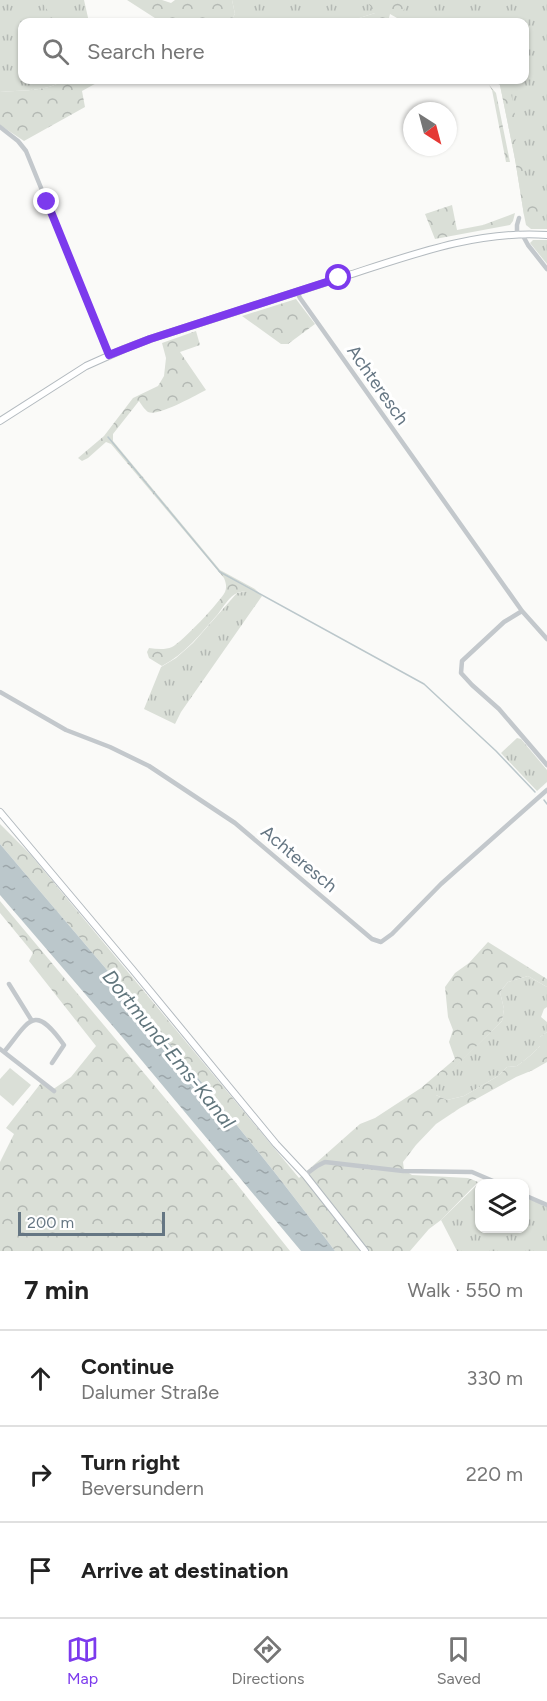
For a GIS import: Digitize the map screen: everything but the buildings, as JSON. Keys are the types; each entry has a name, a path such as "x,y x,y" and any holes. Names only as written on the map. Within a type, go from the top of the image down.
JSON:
{"main road":[{"path":"0,421 69,376 109,355 150,339 446,246 481,238 520,234 547,235"},
{"path":"0,812 276,1144 305,1175 365,1251"}],"street":[{"path":"0,127 18,141 26,151 109,355"},
{"path":"519,218 517,225 520,234 547,269"},
{"name":"Achteresch","path":"297,292 522,611 547,639"},
{"path":"522,611 504,622 462,661 461,673 499,709 547,765"},
{"name":"Achteresch","path":"0,692 66,730 110,747 151,767 235,823 372,939 381,942 392,934 441,884 547,789"},
{"path":"9,984 32,1021"},
{"path":"52,1063 64,1045 44,1021 38,1019 25,1026 2,1051 54,1091"},
{"path":"305,1175 325,1162 403,1171 472,1172 488,1179"},
{"path":"529,1197 547,1205"}],"green space":[{"path":"0,0 84,0 88,18 18,18 18,84 57,84 42,89 0,92"},
{"path":"40,0 63,1 52,18 44,18 48,11"},
{"path":"127,0 162,0 171,3 175,0 232,0 235,14 232,18 155,18"},
{"path":"232,0 547,0 547,229 531,229 526,225 515,159 498,84 529,84 529,18 398,18 390,13 375,13 359,18 232,18 235,14"},
{"path":"361,0 410,0 403,11 408,17 397,18 390,14 389,18 359,18 375,13 368,3"},
{"path":"57,84 95,84 82,91 85,107 24,141 0,125 0,92 50,87"},
{"path":"511,84 518,132 515,142 524,163 525,185 531,198 547,204 547,211 524,215 500,85"},
{"path":"489,85 496,93 510,162 506,162 492,90"},
{"path":"452,205 457,230 483,225 515,213 510,225 435,239 425,214"},
{"path":"533,240 547,240 547,264 530,243"},
{"path":"296,299 315,324 288,344 281,344 242,316"},
{"path":"196,331 200,345 180,352 206,390 168,409 153,413 148,412 139,401 113,434 113,441 220,570 255,589 256,592 234,594 192,643 162,666 149,658 147,652 149,648 169,648 184,638 222,597 226,588 224,578 111,444 106,442 82,461 78,458 104,436 133,398 158,386 164,376 166,358 162,343"},
{"path":"255,589 262,596 175,724 144,709 161,667 193,643 237,593 256,592"},
{"path":"517,738 521,739 547,770 547,782 537,791 501,753"},
{"path":"0,824 30,854 299,1178 360,1124 375,1118 421,1088 455,1059 449,1042 453,1030 448,1017 445,987 455,973 469,963 488,942 547,979 547,987 528,976 508,982 500,992 504,1009 502,1021 436,1086 436,1095 447,1100 464,1096 498,1076 507,1067 517,1066 540,1046 540,1037 547,1032 547,1062 460,1108 436,1124 403,1162 404,1170 412,1175 468,1178 475,1181 475,1185 429,1229 410,1251 335,1251 213,1096 0,844"},
{"path":"0,901 236,1183 290,1251 0,1251 0,1162 14,1134 6,1128 41,1083 52,1090 71,1077 96,1046 29,961 33,953 0,913"},
{"path":"528,976 547,987 547,1007 541,1017 547,1022 547,1032 540,1037 540,1046 517,1066 507,1067 498,1076 464,1096 447,1100 436,1095 435,1086 502,1021 504,1009 500,992 508,982"},
{"path":"10,1068 31,1085 13,1106 0,1095 0,1079"},
{"path":"475,1187 475,1233 529,1233 529,1199 547,1206 547,1251 457,1251 441,1220"}],"water":[{"name":"Dortmund-Ems-Kanal","path":"0,844 213,1096 335,1251 301,1251 0,895"}],"waterway":[{"path":"108,437 220,572 424,684 496,751 535,792"},
{"path":"544,800 547,804"}],"route":[{"path":"47,202 109,355 150,339 339,278"}]}
